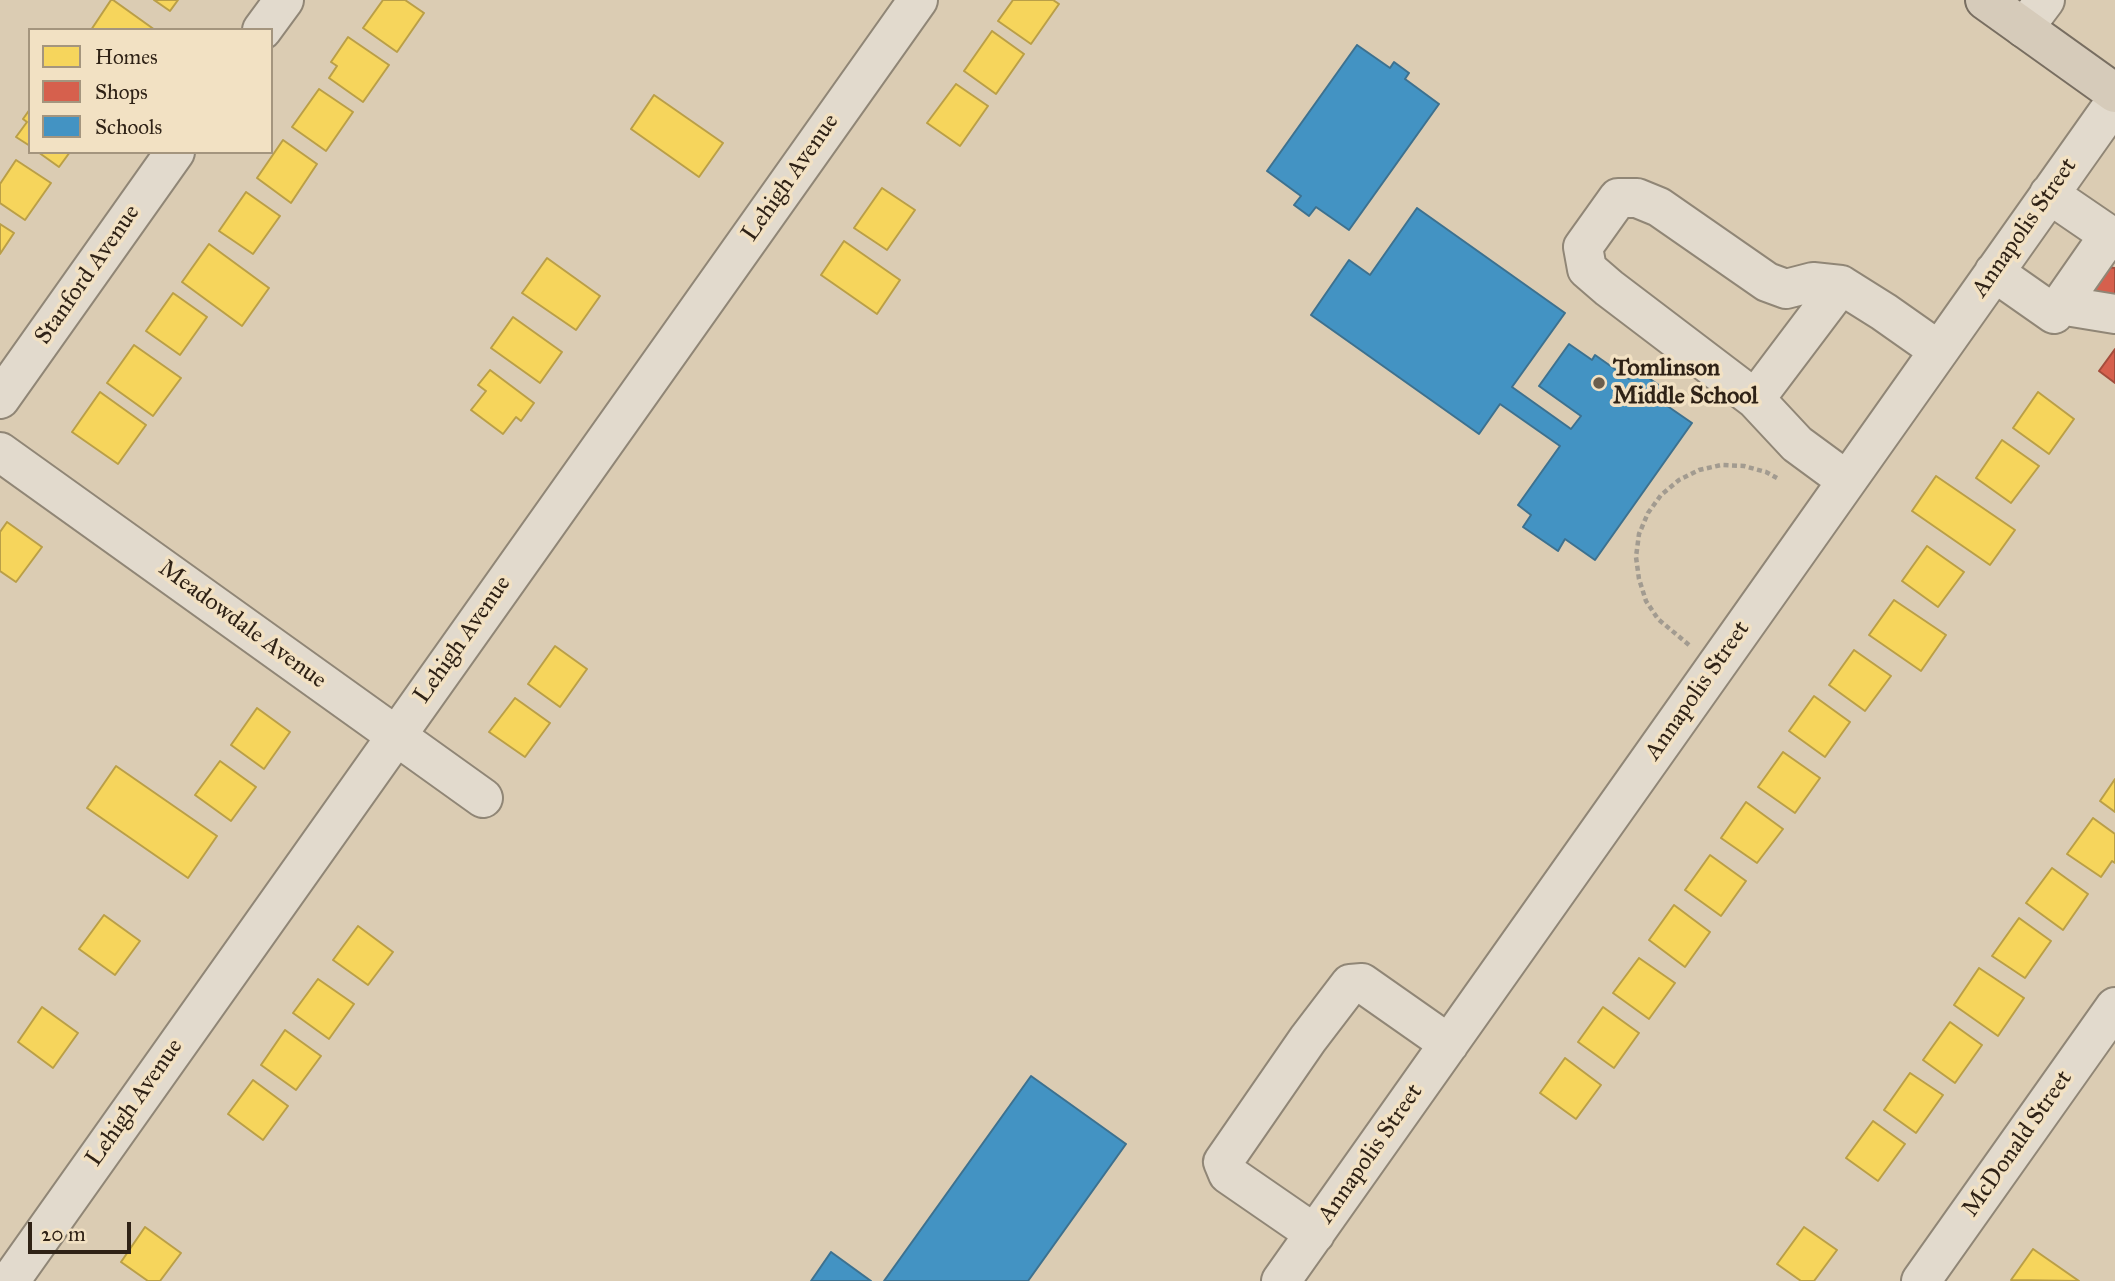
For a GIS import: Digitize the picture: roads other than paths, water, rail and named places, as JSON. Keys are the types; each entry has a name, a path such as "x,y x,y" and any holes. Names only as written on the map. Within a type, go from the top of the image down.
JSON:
{"main road":[{"path":"1985,0 2035,14 2115,93"}],"street":[{"path":"263,28 284,0"},
{"name":"Lehigh Avenue","path":"10,1281 918,0"},
{"name":"Annapolis Street","path":"1281,1281 2115,102"},
{"name":"Stanford Avenue","path":"0,399 174,154"},
{"path":"1994,272 2054,314 2107,252 2109,235 2049,194"},
{"path":"1846,480 1797,444 1755,399 1587,269 1583,247 1618,198 1637,198 1659,207 1767,282 1786,289 1813,282 1841,285 1938,350"},
{"path":"1755,399 1841,285"},
{"path":"2060,305 2114,312"},
{"name":"Meadowdale Avenue","path":"0,453 483,798"},
{"path":"1315,1234 1228,1174 1223,1162 1308,1039 1350,984 1362,983 1449,1044"},
{"name":"McDonald Street","path":"1921,1281 2115,1007"}],"place":[{"name":"Tomlinson Middle School","path":"1599,383"}]}
